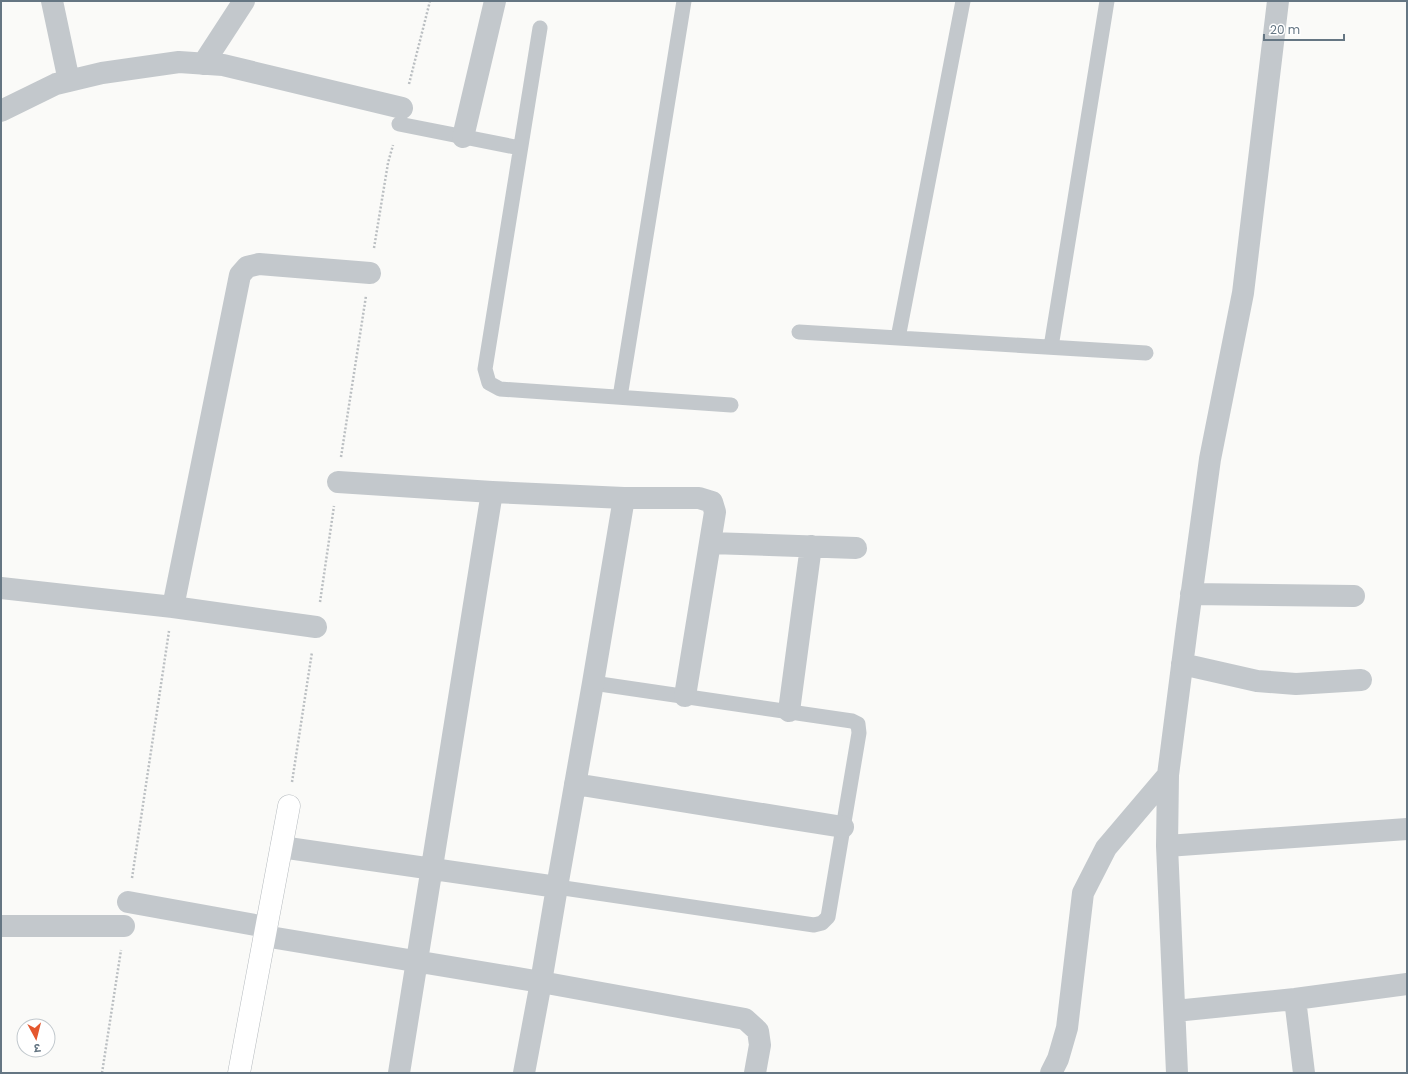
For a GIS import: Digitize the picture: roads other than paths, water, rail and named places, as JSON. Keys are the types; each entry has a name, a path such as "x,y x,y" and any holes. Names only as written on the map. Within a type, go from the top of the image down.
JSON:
{"main road":[{"path":"239,1073 289,806"}],"street":[{"path":"52,1 69,81"},
{"path":"203,64 244,1"},
{"path":"463,137 495,1"},
{"path":"1177,1073 1167,846 1168,775 1210,459 1243,293 1278,1"},
{"path":"1,111 56,84 102,72 179,62 223,65 400,116"},
{"path":"172,607 240,275 247,267 259,264 370,272"},
{"path":"338,482 492,492 624,498 699,498 712,502 715,512 685,696"},
{"path":"399,1073 492,492"},
{"path":"524,1073 542,982 624,498"},
{"path":"710,543 856,548"},
{"path":"789,711 811,546"},
{"path":"1,588 172,607 316,627"},
{"path":"1191,594 1354,596"},
{"path":"1182,664 1257,681 1296,684 1361,680"},
{"path":"1051,1073 1058,1059 1066,1028 1083,893 1106,848 1168,775"},
{"path":"575,784 843,828"},
{"path":"1167,846 1407,829"},
{"path":"281,847 557,887"},
{"path":"128,902 265,932 417,962 542,982 746,1020 758,1031 760,1045 755,1073"},
{"path":"1,926 124,926"},
{"path":"1175,1011 1407,984"},
{"path":"1295,998 1304,1073"}],"lane":[{"path":"620,397 684,1"},
{"path":"898,338 963,1"},
{"path":"1051,347 1108,1"},
{"path":"540,28 485,369 489,383 500,389 731,405"},
{"path":"400,116 463,137 520,148"},
{"path":"799,332 1146,353"},
{"path":"557,887 814,926 822,923 828,917 859,733 858,724 852,721 789,711 593,683"}]}
